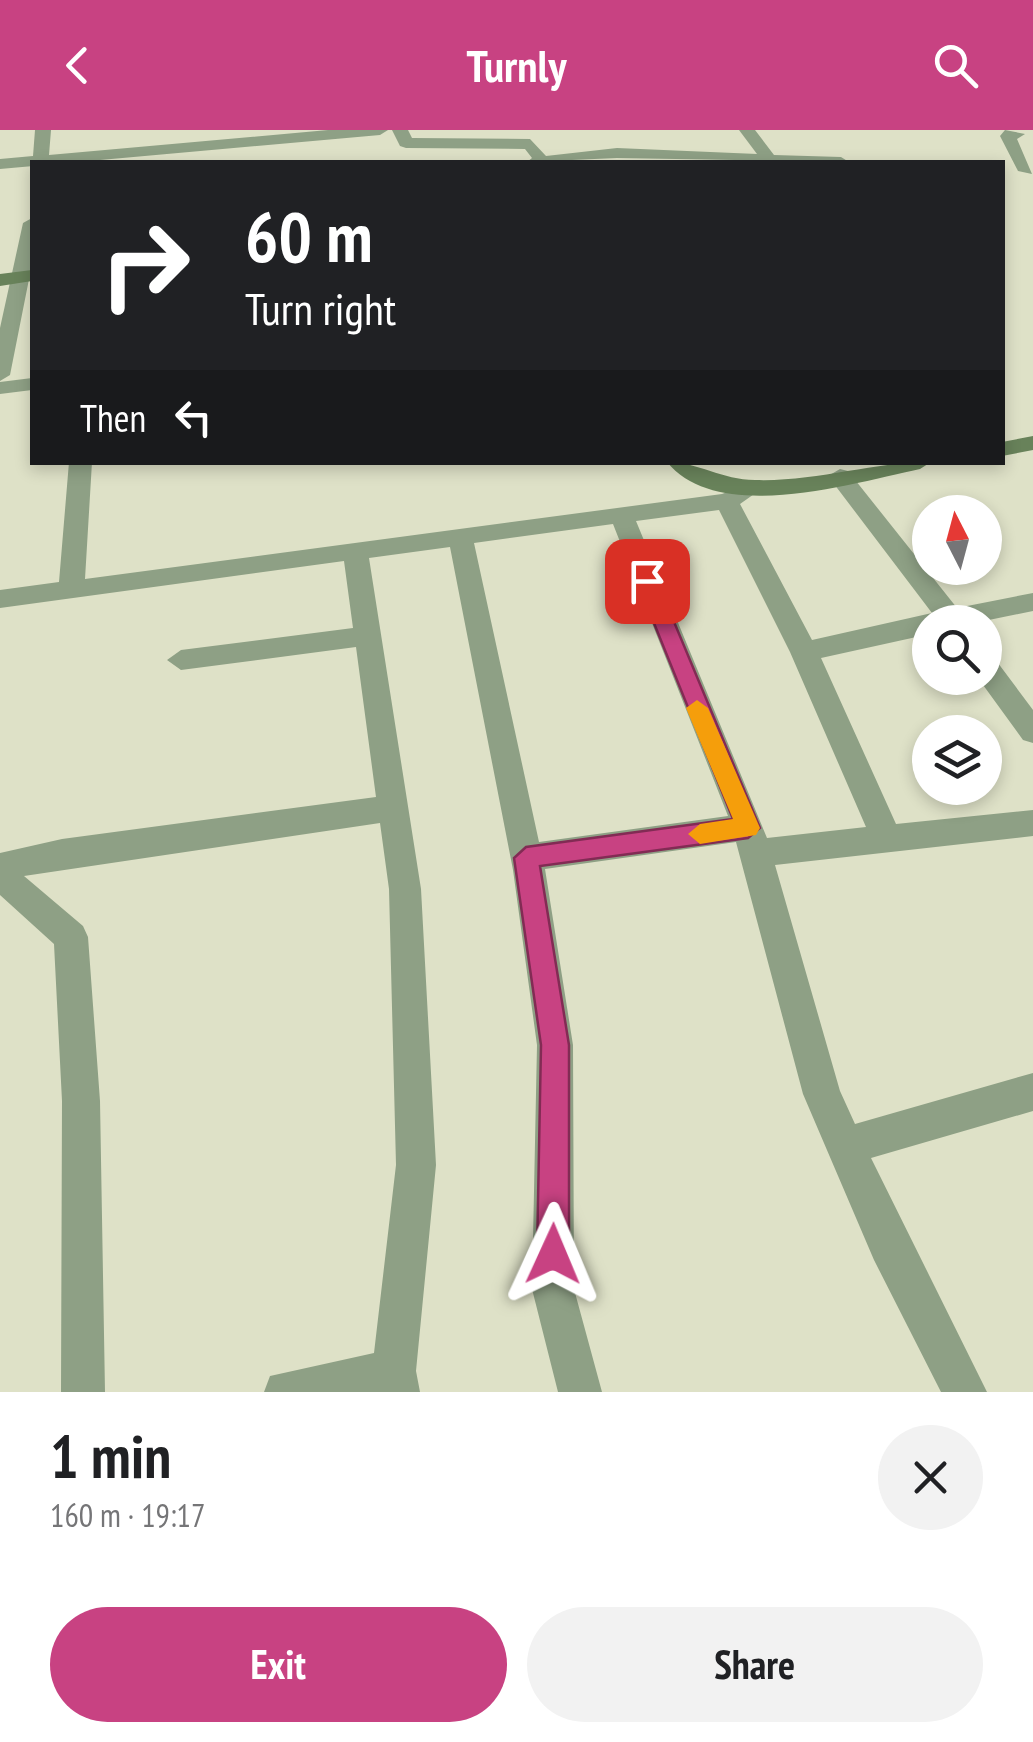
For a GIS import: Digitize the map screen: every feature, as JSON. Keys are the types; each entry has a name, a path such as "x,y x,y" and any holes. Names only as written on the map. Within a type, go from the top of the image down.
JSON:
{"street":[{"path":"41,160 44,130"},
{"path":"168,130 170,148"},
{"path":"51,160 293,134 380,130"},
{"path":"400,130 406,143 530,144 537,160"},
{"path":"748,130 769,160"},
{"path":"1013,130 1017,134 1008,136 1029,171"},
{"path":"556,160 690,150 763,160"},
{"path":"0,164 30,162"},
{"path":"0,374 28,276 30,249"},
{"path":"0,280 28,276"},
{"path":"0,388 30,384"},
{"path":"1005,448 1033,443"},
{"path":"71,589 81,465"},
{"path":"680,465 686,472 736,496 886,839"},
{"path":"0,599 621,515 903,465"},
{"path":"840,476 930,605"},
{"path":"621,515 752,840 822,1094 889,1245 965,1392"},
{"path":"460,536 526,858 555,1045 552,1289 580,1392"},
{"path":"286,1392 396,1382 416,1165 405,889 354,549"},
{"path":"1002,609 1033,602"},
{"path":"804,652 912,629"},
{"path":"181,660 368,636"},
{"path":"1002,689 1033,732"},
{"path":"0,867 62,853 393,808"},
{"path":"526,858 752,840 886,839 1033,822"},
{"path":"0,881 10,883 71,937 80,1102 83,1392"},
{"path":"846,1146 1033,1092"}],"slow traffic":[{"path":"697,708 748,828 700,834"}],"route":[{"path":"553,1254 555,1045 526,858 748,828 647,581"}]}
